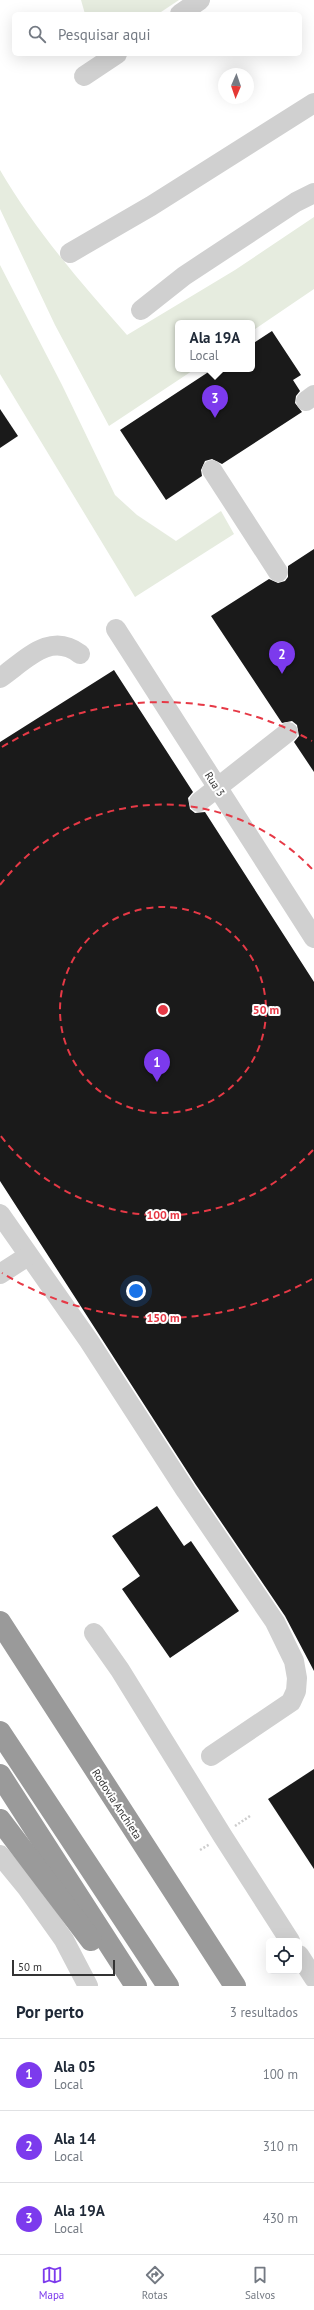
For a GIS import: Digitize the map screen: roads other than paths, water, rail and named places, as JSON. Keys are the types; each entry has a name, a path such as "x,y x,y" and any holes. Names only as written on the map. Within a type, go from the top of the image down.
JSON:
{"highway":[{"name":"Rodovia Anchieta","path":"0,1622 235,1986"},
{"path":"0,1732 168,1986"},
{"path":"0,1775 136,1986"},
{"path":"0,1820 126,1986"}],"lane":[{"path":"183,12 200,0"},
{"path":"84,76 114,56"},
{"path":"70,253 151,206 314,104"},
{"path":"141,310 184,276 296,202 314,193"},
{"path":"212,470 278,572"},
{"name":"Rua 3","path":"116,629 314,938"},
{"path":"0,678 41,649 58,644 70,647 80,654"},
{"path":"199,802 288,732"},
{"path":"0,1214 28,1256 90,1340 186,1491 275,1622 294,1660 297,1678 296,1691 291,1702 211,1756"},
{"path":"0,1274 28,1256"},
{"path":"94,1633 120,1670 222,1835 288,1938"},
{"path":"0,1855 28,1888 64,1940 88,1986"},
{"path":"302,1959 314,1978"}],"place":[{"name":"Ala 19A","path":"215,418"},
{"name":"Ala 14","path":"282,674"},
{"name":"Ala 05","path":"157,1082"}]}
